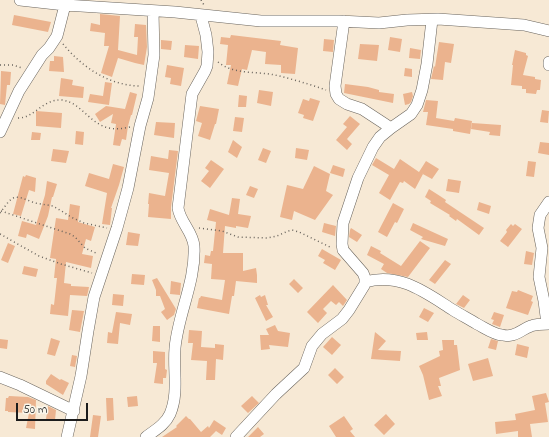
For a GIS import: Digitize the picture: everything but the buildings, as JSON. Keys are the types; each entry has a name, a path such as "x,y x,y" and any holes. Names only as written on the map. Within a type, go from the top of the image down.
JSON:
{"street":[{"path":"20,0 65,5 261,20 378,23 432,20 524,25 549,31"},
{"path":"0,132 19,91 57,36 65,5"},
{"path":"67,437 81,376 85,344 94,297 117,228 128,188 140,126 148,98 154,55 153,11"},
{"path":"146,437 162,426 170,414 174,398 175,347 189,290 194,254 193,242 180,217 178,204 189,104 192,94 205,72 208,52 201,16"},
{"path":"236,437 276,394 304,368 312,346 322,334 334,326 345,315 363,288 365,282 363,273 344,250 341,239 343,223 352,195 373,147 380,137 390,128 411,114 418,104 425,77 432,20"},
{"path":"344,21 335,86 336,94 339,99 347,104 362,109 390,128"},
{"path":"365,282 381,279 410,284 428,293 463,316 493,332 502,335 516,335 530,327 548,324 539,277 542,248 538,228 540,215 549,202"},
{"path":"0,377 74,411"}],"path":[{"path":"57,36 87,68 124,85 150,86"},
{"path":"208,52 222,65 230,69 241,72 275,75 336,94"},
{"path":"0,65 13,65 30,73"},
{"path":"6,117 22,118 49,102 64,100 72,103 104,127 123,128 140,126"},
{"path":"108,256 85,248 75,237 70,234 1,212 9,201 16,197 35,203 57,207 64,214 84,223 99,227 117,228"},
{"path":"186,227 222,231 238,237 254,238 277,236 292,230 348,255"},
{"path":"0,234 39,256 61,264 102,275"}]}
